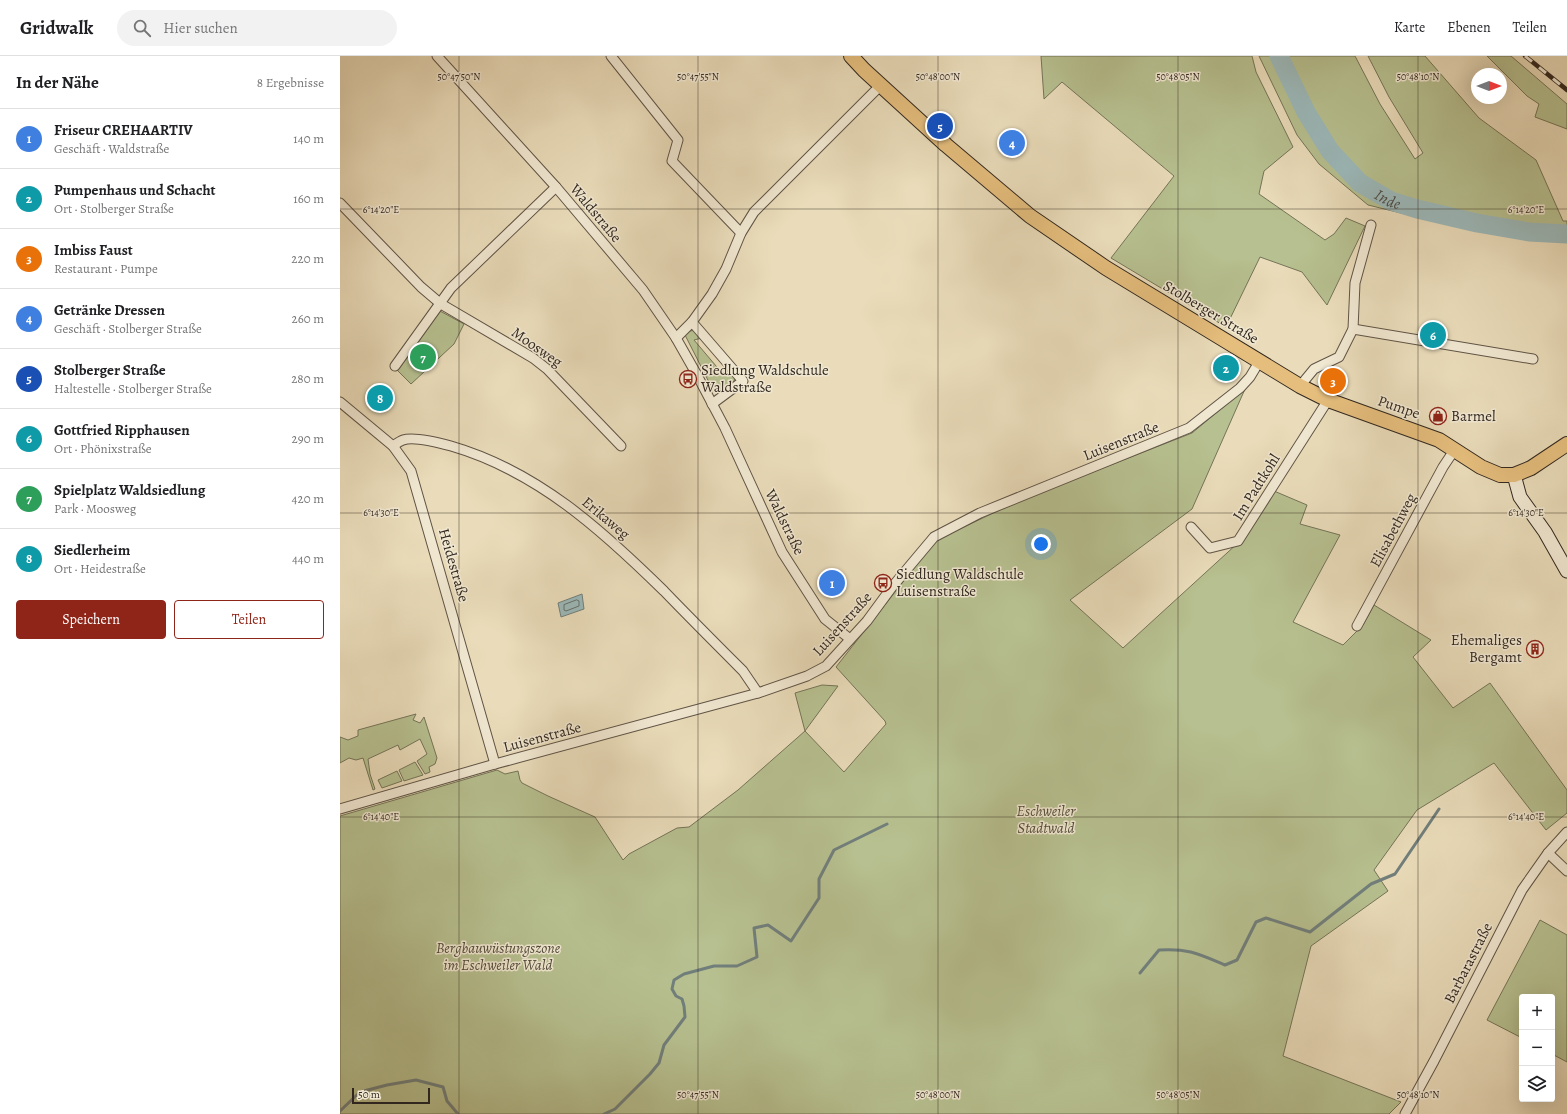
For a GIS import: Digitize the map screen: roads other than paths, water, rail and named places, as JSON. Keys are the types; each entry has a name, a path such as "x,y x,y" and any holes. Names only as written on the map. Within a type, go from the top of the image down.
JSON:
{"main road":[{"name":"Stolberger Straße","path":"851,56 946,145 1043,225 1106,268 1259,362"},
{"name":"Pumpe","path":"1259,362 1300,386 1328,400 1415,430 1439,440 1493,473 1507,476 1514,475"},
{"path":"1567,444 1537,464 1514,475 1520,497 1545,532 1567,571"}],"street":[{"name":"Waldstraße","path":"437,56 556,187 643,290 676,338 697,375 725,428 782,552 825,619 850,639"},
{"path":"611,56 678,140 672,161 741,233"},
{"path":"676,338 692,322 712,294 726,270 741,233 754,212 881,85"},
{"path":"395,366 452,288 556,187"},
{"name":"Moosweg","path":"340,203 421,287 441,304 533,358 547,369 621,446"},
{"path":"1300,386 1314,369 1340,357 1353,329 1355,283 1371,225"},
{"path":"692,322 743,381 712,404"},
{"path":"1353,329 1533,359"},
{"name":"Luisenstraße","path":"340,808 758,692 807,676 826,666 867,621 892,587 934,537 987,510 1189,428 1240,388 1250,377 1259,362"},
{"name":"Im Padtkohl","path":"1191,527 1210,548 1238,541 1328,400"},
{"name":"Heidestraße","path":"340,403 393,446 412,471 495,764"},
{"name":"Erikaweg","path":"393,446 404,440 428,440 464,450 504,466 531,480 553,494 623,551 743,671 758,692"},
{"name":"Elisabethweg","path":"1357,626 1443,467 1455,449"},
{"name":"Barbarastraße","path":"1405,1114 1522,890 1548,853 1567,832"},
{"path":"1548,853 1567,871"}],"water":[{"path":"582,594 584,609 561,617 558,603"}],"waterway":[{"name":"Inde","path":"1279,56 1306,112 1330,151 1360,183 1391,201 1417,209 1477,223 1529,232 1567,234"},
{"path":"1140,973 1159,950 1186,951 1225,965 1237,960 1256,922 1266,918 1310,932 1371,884 1395,874 1439,809"},
{"path":"604,1114 615,1109 650,1074 659,1063 664,1045 685,1017 682,999 676,996 672,989 674,980 684,974 714,966 737,966 757,957 754,928 768,925 791,941 819,898 819,879 834,850 887,824"},
{"path":"340,1111 360,1092 416,1080 443,1087 447,1101 458,1114"}],"railway":[{"path":"1525,56 1567,90"}],"place":[{"name":"Stolberger Straße","path":"940,126"},
{"name":"Getränke Dressen","path":"1012,143"},
{"name":"Gottfried Ripphausen","path":"1433,335"},
{"name":"Spielplatz Waldsiedlung","path":"423,357"},
{"name":"Pumpenhaus und Schacht","path":"1226,368"},
{"name":"Siedlung Waldschule Waldstraße","path":"688,379"},
{"name":"Imbiss Faust","path":"1333,381"},
{"name":"Siedlerheim","path":"380,398"},
{"name":"Barmel","path":"1438,416"},
{"name":"Friseur CREHAARTIV","path":"832,583"},
{"name":"Siedlung Waldschule Luisenstraße","path":"883,583"},
{"name":"Ehemaliges Bergamt","path":"1535,649"}],"park label":[{"name":"Eschweiler Stadtwald","path":"1046,820"},
{"name":"Bergbauwüstungszone im Eschweiler Wald","path":"498,956"}]}
